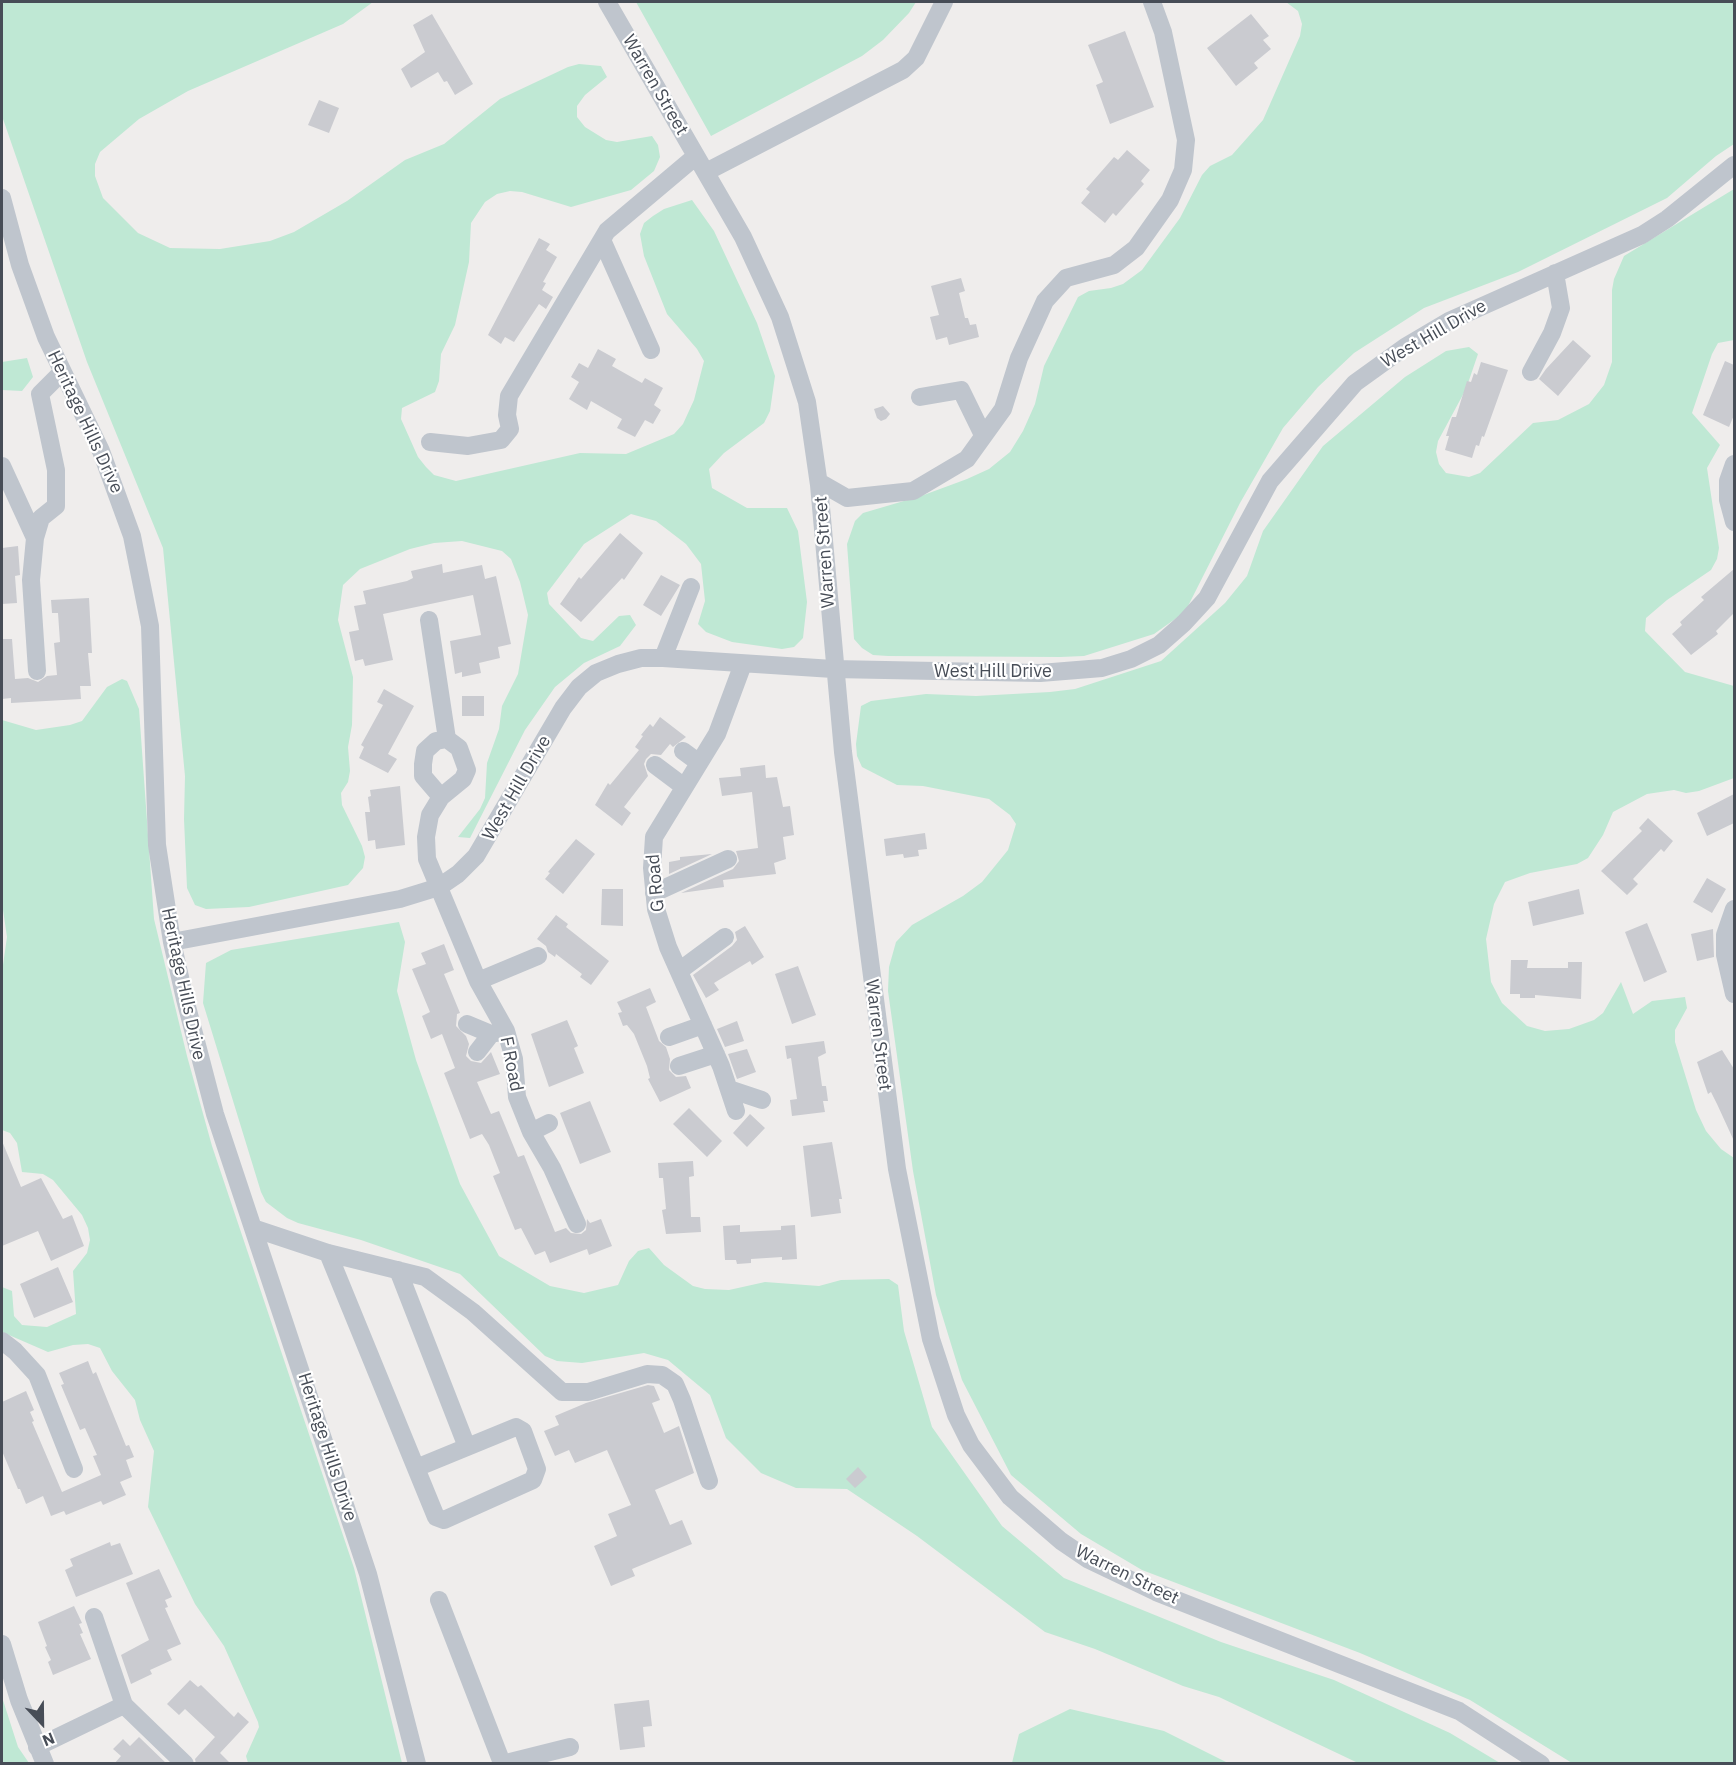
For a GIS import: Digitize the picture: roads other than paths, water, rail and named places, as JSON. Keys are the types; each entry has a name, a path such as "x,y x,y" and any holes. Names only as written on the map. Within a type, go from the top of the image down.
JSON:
{"street":[{"name":"Warren Street","path":"607,2 743,237 780,316 807,402 819,482 833,669 887,1100 921,1298 942,1378 956,1415 977,1454 1010,1497 1035,1521 1089,1560 1156,1592 1460,1711 1541,1764"},
{"path":"430,442 468,446 501,440 506,435 510,429 507,415 509,396 607,231 701,164 903,70 916,58 944,2"},
{"path":"819,482 847,498 913,491 967,459 1003,409 1019,358 1045,301 1066,278 1114,265 1136,248 1170,200 1183,170 1186,140 1163,32 1152,2"},
{"name":"West Hill Drive","path":"172,942 400,900 439,887 458,874 476,856 563,708 579,687 596,673 618,664 640,658 663,658 833,669 1072,672 1131,659 1159,645 1207,598 1270,481 1356,382 1405,347 1449,321 1642,235 1734,165"},
{"name":"Heritage Hills Drive","path":"2,198 32,302 62,372 102,451 118,492 143,582 153,671 157,845 172,942 198,1056 364,1563 417,1764"},
{"path":"602,240 651,350"},
{"path":"1531,372 1561,308 1555,273"},
{"path":"37,671 31,580 35,538 41,518 56,506 56,470 40,394 62,372"},
{"path":"920,397 961,390 983,435"},
{"path":"1734,464 1728,481 1728,500 1734,522"},
{"path":"2,466 35,538"},
{"path":"663,658 691,587"},
{"path":"429,620 447,739 459,748 467,770 463,779 441,797 423,776 423,764 425,751 436,741 447,739"},
{"name":"G Road","path":"736,1111 716,1054 679,971 656,909 652,868 654,837 683,786 717,734 743,664"},
{"path":"683,751 698,762"},
{"path":"655,765 683,786"},
{"name":"F Road","path":"441,797 430,815 426,837 427,859 439,887 458,952 478,981 498,1033 514,1059 517,1097 531,1132 559,1166 566,1216"},
{"path":"654,893 728,859"},
{"path":"1734,909 1725,935 1725,955 1734,994"},
{"path":"679,971 725,937"},
{"path":"478,981 538,956"},
{"path":"467,1024 498,1033"},
{"path":"669,1038 703,1024"},
{"path":"477,1052 498,1033"},
{"path":"679,1066 716,1054"},
{"path":"729,1089 762,1100"},
{"path":"531,1132 549,1123"},
{"path":"253,1228 328,1253 425,1277 473,1312 562,1392 588,1392 647,1374 662,1375 675,1384 709,1481"},
{"path":"328,1253 436,1517 444,1520 533,1480 537,1469 523,1431 516,1427 416,1468"},
{"path":"398,1270 467,1447"},
{"path":"2,1341 15,1351 37,1375 74,1468"},
{"path":"439,1600 502,1763 570,1747"},
{"path":"94,1617 124,1705 185,1764"},
{"path":"2,1644 45,1764"},
{"path":"37,1747 124,1705"}]}
